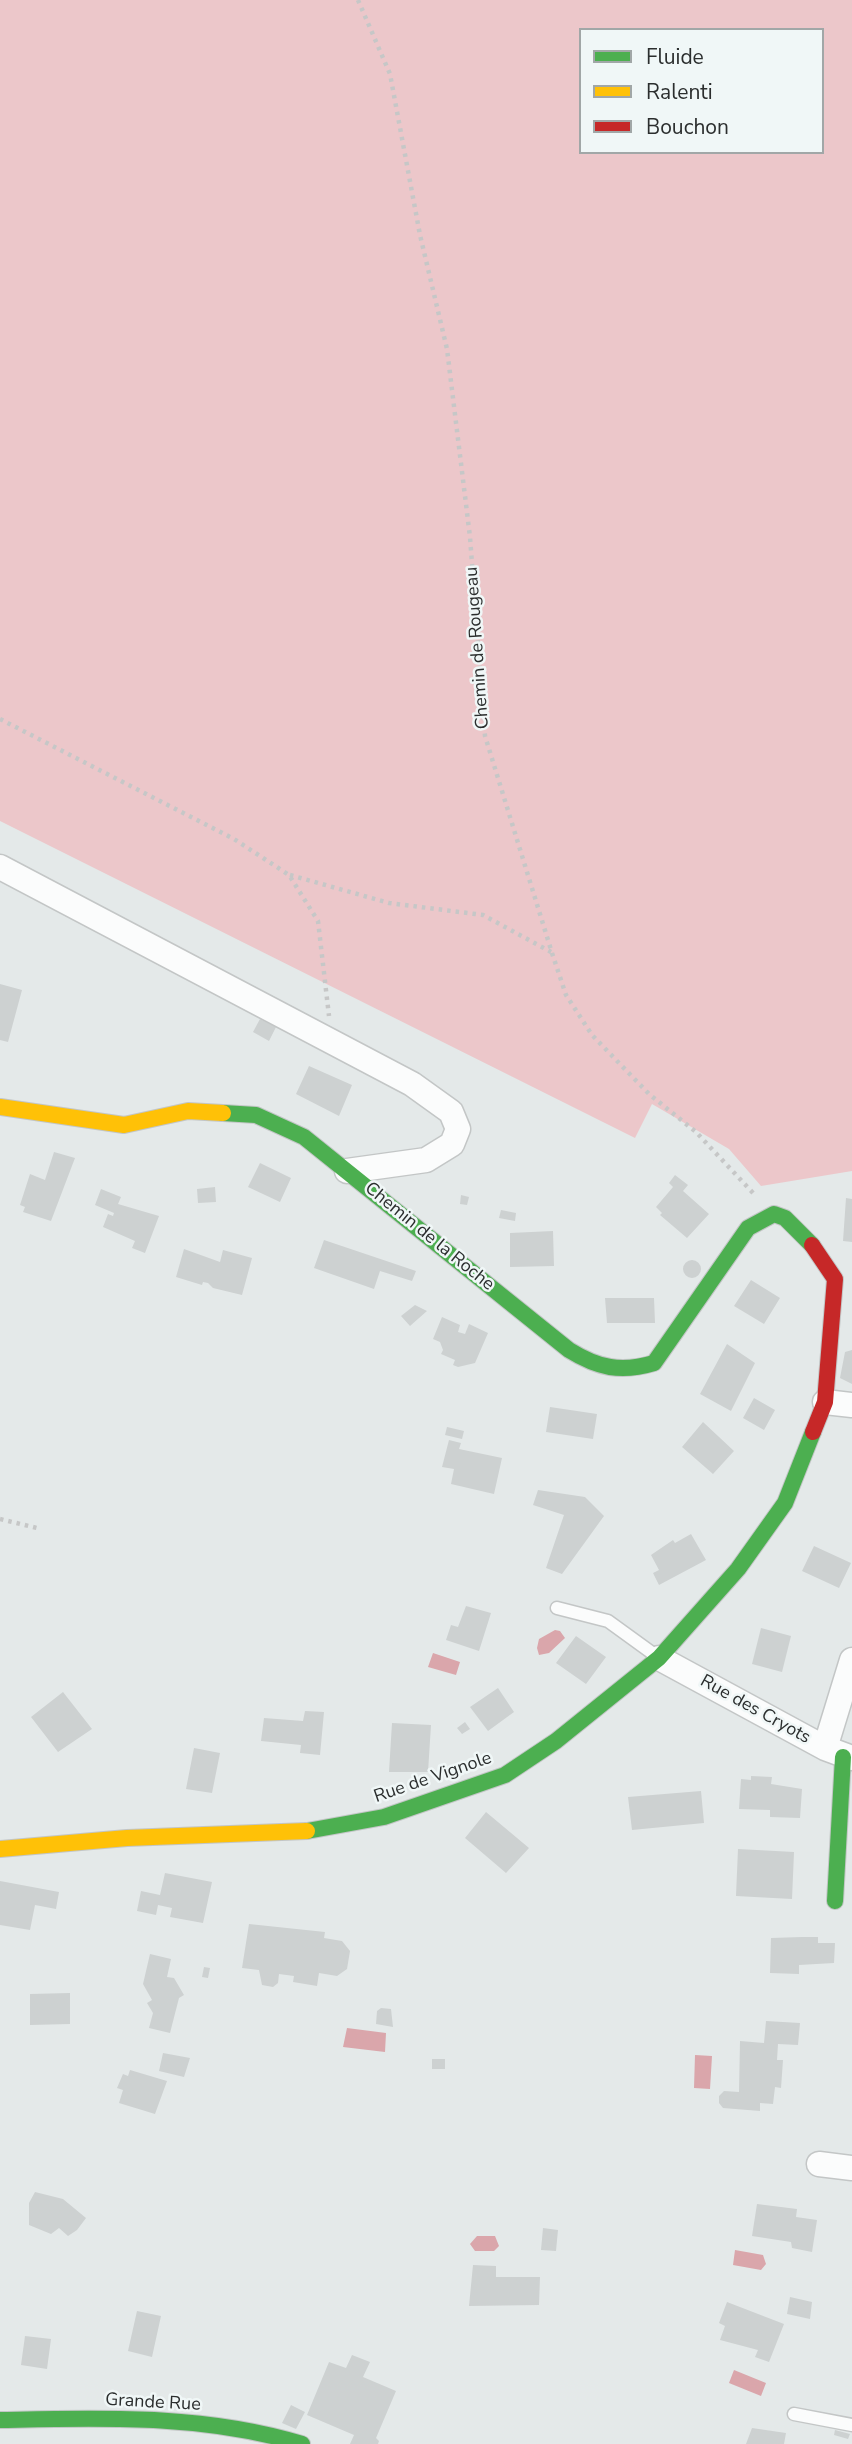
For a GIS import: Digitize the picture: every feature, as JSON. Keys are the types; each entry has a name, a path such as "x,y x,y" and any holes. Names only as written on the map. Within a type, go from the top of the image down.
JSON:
{"street":[{"name":"Chemin de la Roche","path":"0,867 332,1042 436,1099 451,1112 458,1129 452,1144 426,1160 347,1171"},
{"path":"0,1107 124,1125 187,1111 256,1115 304,1136 347,1171"},
{"name":"Chemin de la Roche","path":"347,1171 569,1350 597,1368 632,1371 654,1363 748,1228 774,1214"},
{"path":"774,1214 785,1218 810,1241 835,1279 825,1402 852,1405"},
{"name":"Rue de Vignole","path":"0,1849 127,1838 317,1831 384,1817 505,1774 556,1741 659,1658 738,1569 785,1503 825,1402"},
{"path":"835,1901 840,1754 849,1648"},
{"name":"Rue des Cryots","path":"659,1658 840,1754"},
{"path":"819,2164 852,2168"},
{"name":"Grande Rue","path":"0,2420 156,2418 271,2433 302,2444"}],"lane":[{"path":"557,1608 608,1621 659,1658"},
{"path":"794,2414 852,2425"}],"path":[{"name":"Chemin de Rougeau","path":"358,0 390,74 420,235 447,349 470,537 485,736 566,995 592,1035 649,1094 696,1132 774,1214"},
{"path":"0,719 234,839 289,874 389,903 483,915 552,953"},
{"path":"289,874 318,921 332,1042"},
{"path":"0,1519 41,1529"}],"shaded area":[{"path":"0,0 852,0 852,1171 761,1186 729,1149 652,1104 635,1138 0,821"},
{"path":"555,1630 560,1631 565,1638 549,1653 539,1655 539,1639"},
{"path":"433,1653 460,1662 456,1675 428,1667"},
{"path":"347,2028 386,2033 385,2052 343,2047"},
{"path":"695,2055 712,2056 710,2089 694,2088"},
{"path":"477,2236 495,2236 499,2246 494,2251 475,2251 470,2244"},
{"path":"735,2250 763,2255 766,2264 761,2270 733,2265"},
{"path":"734,2370 766,2383 761,2396 729,2383"}],"building":[{"path":"0,984 22,990 8,1042 0,1040"},
{"path":"260,1019 276,1027 269,1041 253,1032"},
{"path":"309,1066 352,1085 339,1116 296,1094"},
{"path":"54,1152 75,1158 51,1221 23,1212 25,1207 20,1205 30,1174 45,1180"},
{"path":"260,1163 291,1178 280,1202 248,1187"},
{"path":"675,1175 688,1185 683,1191 709,1214 687,1238 660,1215 662,1213 656,1207 673,1187 669,1183"},
{"path":"215,1187 216,1202 198,1203 197,1189"},
{"path":"101,1189 121,1197 118,1204 159,1216 145,1253 132,1248 135,1241 103,1227 108,1214 113,1216 114,1213 95,1205"},
{"path":"461,1195 469,1197 467,1205 460,1204"},
{"path":"846,1198 852,1199 852,1242 843,1241"},
{"path":"501,1210 516,1213 515,1221 499,1218"},
{"path":"553,1231 554,1266 510,1267 510,1233"},
{"path":"324,1240 416,1271 412,1281 380,1271 374,1289 314,1268"},
{"path":"184,1249 220,1262 223,1250 252,1258 242,1295 213,1288 208,1283 203,1282 202,1285 176,1277"},
{"path":"688,1260 696,1260 701,1269 699,1276 688,1278 683,1273 683,1265"},
{"path":"751,1280 780,1298 764,1324 734,1306"},
{"path":"605,1298 654,1298 655,1323 607,1323"},
{"path":"415,1305 427,1311 410,1326 401,1316"},
{"path":"442,1317 460,1325 458,1332 465,1334 469,1324 488,1333 475,1363 458,1367 453,1365 455,1360 441,1354 443,1350 440,1342 433,1339"},
{"path":"727,1344 755,1363 731,1411 700,1394"},
{"path":"852,1350 852,1384 840,1378 845,1352"},
{"path":"754,1398 775,1410 764,1430 743,1418"},
{"path":"550,1407 597,1414 593,1439 546,1432"},
{"path":"703,1422 734,1451 713,1474 682,1447"},
{"path":"447,1427 464,1431 462,1439 445,1435"},
{"path":"449,1440 461,1443 459,1449 502,1458 494,1494 451,1484 454,1469 442,1467"},
{"path":"538,1490 585,1497 604,1516 562,1574 546,1568 564,1515 533,1505"},
{"path":"691,1534 706,1560 659,1585 653,1573 659,1570 651,1555 673,1540 675,1543"},
{"path":"814,1546 851,1563 839,1588 802,1571"},
{"path":"466,1606 491,1613 479,1651 446,1640 451,1625 458,1627"},
{"path":"761,1628 791,1636 782,1672 752,1664"},
{"path":"576,1636 606,1657 586,1684 556,1663"},
{"path":"498,1688 514,1712 488,1731 470,1707"},
{"path":"63,1692 92,1729 58,1752 31,1717"},
{"path":"305,1711 324,1712 320,1755 300,1753 301,1745 261,1741 264,1718 303,1721"},
{"path":"465,1722 470,1729 462,1734 457,1728"},
{"path":"392,1723 431,1725 428,1772 389,1772"},
{"path":"194,1748 220,1753 212,1793 186,1789"},
{"path":"751,1776 772,1777 771,1784 802,1789 800,1818 770,1817 770,1810 739,1809 741,1779 751,1780"},
{"path":"701,1791 704,1823 632,1830 628,1797"},
{"path":"486,1812 529,1848 506,1873 465,1838"},
{"path":"738,1849 794,1852 792,1899 736,1896"},
{"path":"165,1873 212,1882 203,1923 170,1917 172,1908 158,1905 156,1915 137,1911 141,1891 160,1895"},
{"path":"0,1881 59,1892 56,1909 35,1905 30,1930 0,1925"},
{"path":"249,1924 325,1932 324,1938 342,1941 350,1951 347,1969 337,1976 319,1973 317,1986 293,1982 294,1976 279,1974 278,1983 273,1987 262,1985 259,1970 242,1968"},
{"path":"818,1937 818,1943 835,1943 834,1963 799,1965 799,1974 770,1973 771,1938"},
{"path":"150,1954 171,1959 167,1977 174,1978 184,1995 179,1998 170,2033 149,2028 153,2013 147,2003 152,2000 143,1984"},
{"path":"204,1967 210,1968 208,1978 202,1977"},
{"path":"70,1993 70,2024 30,2025 30,1994"},
{"path":"381,2008 391,2009 393,2027 376,2024 377,2011"},
{"path":"766,2021 800,2023 798,2045 778,2044 777,2060 783,2060 781,2088 775,2087 773,2104 760,2103 760,2111 723,2108 719,2103 719,2096 724,2091 739,2092 740,2041 764,2043"},
{"path":"163,2053 190,2058 184,2077 159,2071"},
{"path":"432,2059 445,2059 445,2069 432,2069"},
{"path":"130,2070 167,2081 155,2114 119,2103 123,2090 117,2088 123,2074 128,2076"},
{"path":"35,2192 63,2199 86,2218 77,2230 68,2236 59,2228 51,2234 29,2225 29,2203"},
{"path":"757,2204 797,2209 796,2217 817,2220 812,2252 792,2248 791,2242 752,2236"},
{"path":"543,2228 558,2230 556,2251 541,2250"},
{"path":"473,2265 496,2266 496,2277 540,2277 539,2305 469,2306"},
{"path":"790,2297 812,2302 810,2319 787,2314"},
{"path":"727,2302 784,2324 769,2362 755,2357 758,2350 720,2340 725,2326 719,2323"},
{"path":"137,2311 161,2316 152,2357 128,2351"},
{"path":"25,2336 51,2339 47,2369 21,2365"},
{"path":"352,2355 370,2362 363,2377 396,2391 376,2438 378,2444 350,2444 354,2435 307,2415 329,2362 346,2368"},
{"path":"291,2405 305,2412 296,2429 282,2423"},
{"path":"752,2428 786,2433 784,2444 746,2444"},
{"path":"835,2430 850,2434 848,2439 834,2435"}],"traffic: fast":[{"path":"223,1113 256,1115 304,1137 569,1350 600,1365 631,1368 654,1363 748,1228 774,1214 785,1218 812,1245"},
{"path":"307,1831 384,1817 505,1775 556,1741 659,1658 738,1569 785,1503 813,1432"},
{"path":"835,1901 843,1757"},
{"path":"0,2420 115,2419 190,2423 228,2427 302,2444"}],"traffic: slow":[{"path":"0,1107 124,1125 188,1111 223,1113"},
{"path":"0,1849 127,1838 307,1831"}],"traffic: jam":[{"path":"812,1245 835,1279 825,1402 813,1432"}]}
